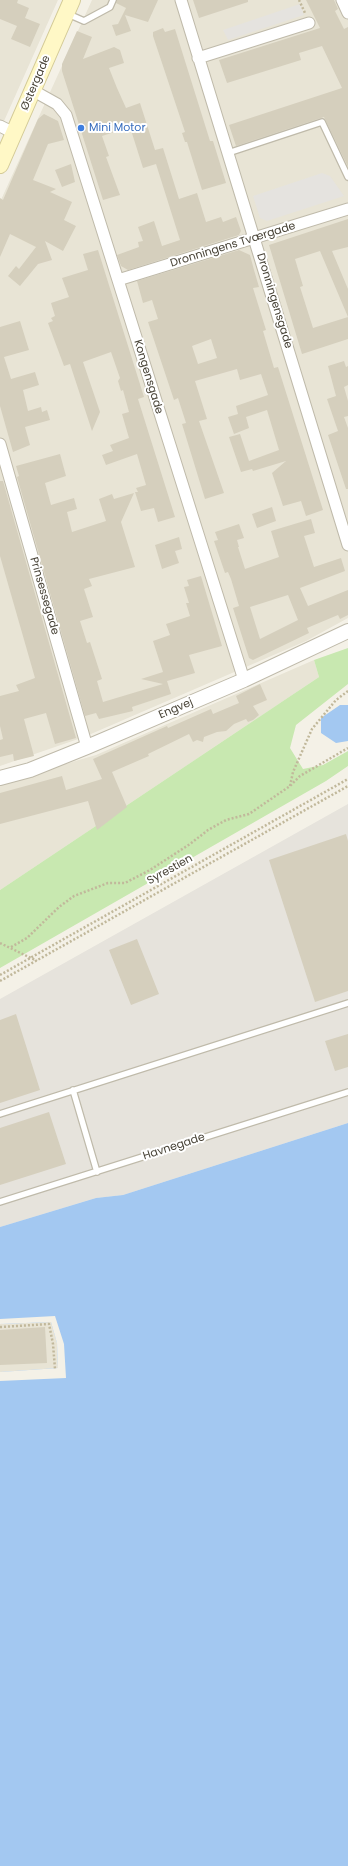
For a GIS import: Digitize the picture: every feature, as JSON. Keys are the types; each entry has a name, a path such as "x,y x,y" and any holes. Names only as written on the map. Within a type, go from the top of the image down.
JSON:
{"main road":[{"name":"Østergade","path":"0,165 69,7"}],"street":[{"name":"Dronningensgade","path":"181,0 348,545"},
{"path":"342,0 348,13"},
{"path":"198,58 309,23"},
{"name":"Kongensgade","path":"32,90 57,104 66,115 244,680"},
{"path":"0,126 14,133"},
{"name":"Dronningens Tværgade","path":"118,280 348,209"},
{"name":"Prinsessegade","path":"0,444 87,747"},
{"name":"Engvej","path":"0,778 30,770 87,747 244,680 348,631"}],"lane":[{"path":"69,7 84,21 110,7 113,0"},
{"path":"228,153 322,122 348,177"},
{"path":"0,1114 348,1003"},
{"path":"73,1090 98,1172"},
{"name":"Havnegade","path":"0,1202 348,1092"}],"path":[{"path":"290,786 294,772 312,729 336,700 348,691"},
{"path":"11,947 27,938 59,907 74,896 108,883 125,883 150,870 190,844 208,830 226,820 250,814 290,786 300,776 348,748"},
{"name":"Syrestien","path":"0,975 348,779"},
{"name":"Syrestien","path":"0,982 348,786"},
{"path":"0,943 11,947 37,961"},
{"path":"0,1327 49,1324 53,1344 55,1369"}],"shaded area":[{"path":"0,0 58,0 0,130"},
{"path":"92,0 348,0 348,618 306,641 84,737 0,766 0,202"},
{"path":"300,4 304,15 228,40 223,30"},
{"path":"322,173 330,176 344,196 267,221 260,218 253,196"},
{"path":"314,660 319,677 0,890 0,783 96,755"},
{"path":"348,804 348,1123 123,1195 96,1198 0,1227 0,999"},
{"path":"51,1321 57,1343 58,1369 0,1372 0,1324"}],"green space":[{"path":"348,648 348,684 296,725 290,748 303,769 323,765 348,751 348,766 326,781 0,968 0,890 319,677 314,660"}],"water":[{"path":"340,705 348,705 348,741 336,743 321,733 321,718"},
{"path":"348,1123 348,1866 0,1866 0,1372 58,1368 57,1343 51,1322 0,1324 0,1227 96,1198 123,1195"}],"pier":[{"path":"55,1316 64,1344 66,1378 0,1381 0,1372 58,1368 57,1343 51,1322 0,1324 0,1319"}],"building":[{"path":"0,0 18,0 17,3 29,8 25,18 40,24 30,47 11,39 17,26 0,19"},
{"path":"117,0 158,0 148,22 125,15 131,31 116,36 112,25 118,24 126,8 116,3"},
{"path":"193,0 248,0 248,2 199,18"},
{"path":"306,0 334,0 338,9 335,11 344,29 348,27 348,167 324,117 236,146 229,125 342,88 322,46 299,53 301,60 227,83 219,60 320,28"},
{"path":"163,28 165,32 175,29 210,141 213,141 226,183 202,190 187,142 185,142 182,133 185,132 153,36 153,32"},
{"path":"77,31 92,37 83,59 114,47 120,50 124,63 109,68 126,108 140,103 155,150 163,148 179,199 197,193 206,222 221,217 223,222 236,217 241,231 239,235 128,270 121,266 117,255 139,247 138,242 143,241 138,227 154,221 162,246 180,240 156,164 143,168 130,127 102,136 109,156 106,157 120,195 103,200 62,71 62,64"},
{"path":"44,114 58,121 64,140 48,144 33,180 56,189 50,192 72,202 64,220 76,226 63,251 45,241 52,260 38,264 20,286 8,276 16,266 19,269 36,247 10,234 0,257 0,198 3,200 38,119"},
{"path":"71,164 75,182 62,187 55,170"},
{"path":"348,219 348,247 332,251 348,289 348,317 348,339 302,354 269,245","holes":["320,251 348,317 313,328 300,287 303,286 295,259"]},
{"path":"98,250 144,397 138,399 175,517 158,522 154,508 141,511 135,492 138,492 136,488 146,485 137,454 106,465 102,455 113,451 110,445 129,438 122,414 129,412 123,390 121,391 118,381 120,378 111,352 83,362 100,412 92,431 70,364 64,366 48,323 53,321 51,318 55,316 51,303 69,297 62,278 88,270 83,254"},
{"path":"239,250 250,255 259,287 253,288 266,330 263,331 274,368 278,367 323,510 306,516 301,501 283,506 272,473 286,461 253,471 252,469 241,472 229,437 240,434 249,461 279,450 267,410 246,417 249,428 234,434 228,417 238,414 236,406 268,395 261,374 240,380 237,369 195,381 207,419 199,421 224,493 205,499 182,424 186,423 178,398 174,400 148,322 158,319 152,300 143,303 137,281","holes":["211,339 217,358 198,364 192,346"]},
{"path":"20,321 29,350 4,357 11,379 35,372 39,385 23,390 28,411 41,407 42,412 47,410 50,420 25,427 30,445 13,452 0,406 0,327"},
{"path":"344,361 346,367 348,366 348,385 344,387 348,401 348,416 344,417 348,428 348,489 346,489 328,435 338,431 327,399 336,396 328,366"},
{"path":"60,454 66,476 45,483 51,505 74,498 77,509 67,512 72,532 106,521 99,499 112,494 114,499 134,493 121,522 135,567 89,579 92,586 84,589 93,617 80,621 87,643 90,642 102,679 97,681 103,702 163,684 141,679 163,672 153,641 170,635 166,624 190,616 186,603 189,603 184,587 189,586 187,580 201,576 222,646 189,655 195,673 167,681 171,694 132,707 133,711 99,719 96,713 85,716 17,477 19,476 16,466"},
{"path":"0,481 3,481 76,738 55,744 46,713 24,719 34,756 14,761 13,754 0,757 0,740 3,739 0,726 0,696 19,691 16,685 35,678 0,556"},
{"path":"272,507 276,521 257,528 252,514"},
{"path":"311,519 315,533 304,536 314,567 341,558 345,571 300,588 308,606 348,590 348,615 340,619 338,615 307,628 309,633 253,660 249,658 233,608 239,606 231,579 228,572 225,573 214,541 218,540 215,532 239,524 244,538 237,540 245,569 279,557 271,531","holes":["288,595 298,620 260,639 250,607"]},
{"path":"179,537 182,549 175,551 179,563 162,569 155,545"},
{"path":"260,684 267,700 253,706 259,715 253,720 248,722 246,719 234,724 226,731 217,732 204,737 203,742 197,740 193,742 189,734 148,754 149,756 112,772 127,807 97,830 88,801 0,824 0,793 62,776 66,790 102,779 93,759 167,726 168,728 211,709 213,714 239,703 236,696"},
{"path":"346,834 348,841 348,991 315,1002 269,860"},
{"path":"137,939 159,994 131,1005 109,950"},
{"path":"16,1014 40,1090 0,1103 0,1020"},
{"path":"348,1034 348,1067 335,1071 325,1041"},
{"path":"49,1112 66,1164 0,1185 0,1128"},
{"path":"45,1327 47,1363 0,1365 0,1330"}],"place":[{"name":"Mini Motor","path":"81,128"}]}
